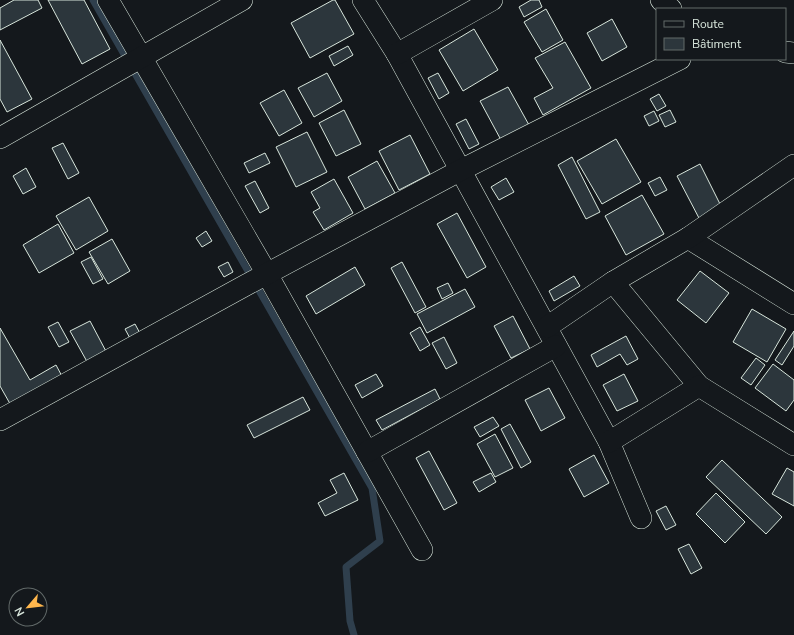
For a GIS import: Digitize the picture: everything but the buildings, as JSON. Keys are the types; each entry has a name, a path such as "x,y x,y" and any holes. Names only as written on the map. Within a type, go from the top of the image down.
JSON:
{"street":[{"path":"108,0 134,62 267,274 422,550"},
{"path":"0,138 242,0"},
{"path":"363,0 397,54 609,442 641,518"},
{"path":"397,54 492,0"},
{"path":"661,0 670,8"},
{"path":"0,420 246,285 461,170 678,60"},
{"path":"367,452 551,336 613,282 688,238 794,165"},
{"path":"688,238 794,304"},
{"path":"613,282 699,386 794,445"},
{"path":"609,442 699,386"}],"waterway":[{"path":"93,0 372,488 380,541 346,567 350,621 354,635"}]}
